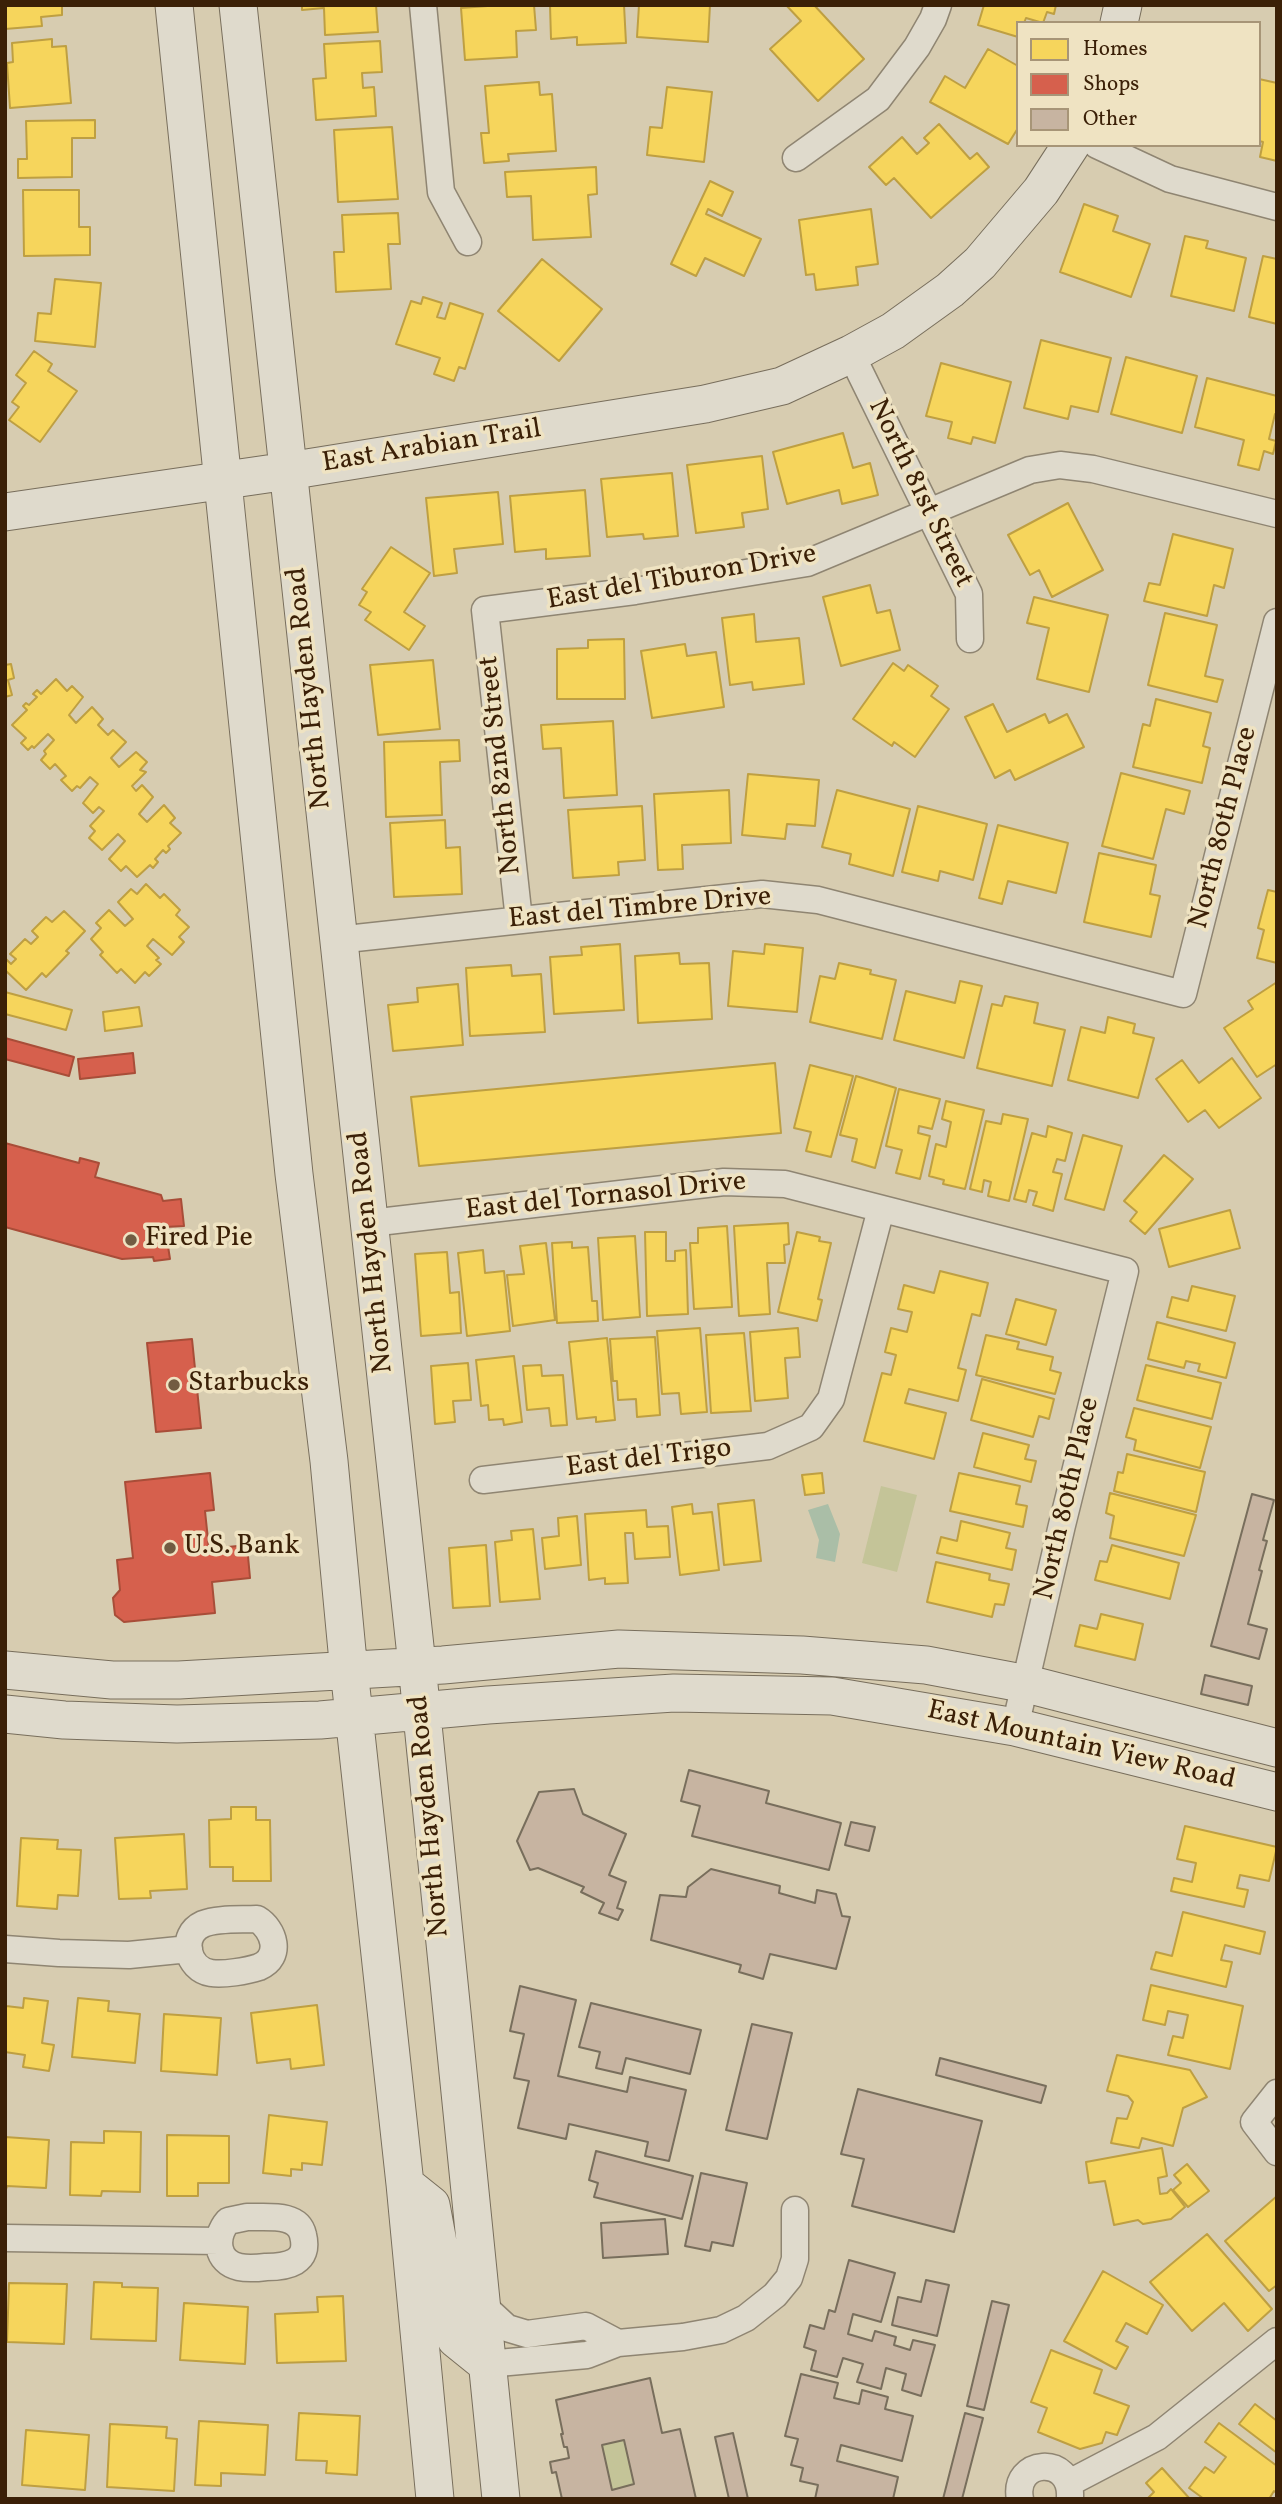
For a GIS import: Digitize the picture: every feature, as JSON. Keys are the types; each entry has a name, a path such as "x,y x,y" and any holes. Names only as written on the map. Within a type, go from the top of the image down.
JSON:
{"main road":[{"path":"174,5 294,1174 329,1461 405,2184 435,2499"},
{"name":"North Hayden Road","path":"238,5 422,1711 500,2499"},
{"name":"East Arabian Trail","path":"5,512 288,471 705,404 782,386 893,331 950,290 980,263 1041,191 1070,147"},
{"name":"East Mountain View Road","path":"5,1671 88,1679 180,1680 349,1671 632,1649 802,1655 926,1665 1027,1684 1277,1748"},
{"name":"East Mountain View Road","path":"5,1714 64,1720 177,1724 355,1718 674,1693 832,1696 1016,1727 1277,1792"},
{"path":"405,2184 431,2204 456,2339 487,2364"}],"street":[{"path":"423,5 441,192 468,242"},
{"path":"796,158 878,99 917,47 938,5"},
{"path":"1101,147 1170,179 1277,207"},
{"name":"North 81st Street","path":"851,354 969,594 970,639"},
{"name":"East del Tiburon Drive","path":"485,610 635,592 807,563 1030,470 1060,465 1093,469 1277,514"},
{"name":"North 82nd Street","path":"485,610 519,920"},
{"name":"North 80th Place","path":"1183,994 1277,622"},
{"name":"East del Timbre Drive","path":"337,940 762,894 818,900 1183,994"},
{"name":"East del Tornasol Drive","path":"370,1223 724,1182 785,1184 1125,1271"},
{"name":"East del Trigo","path":"484,1480 768,1446 811,1427 831,1399 881,1209"},
{"name":"North 80th Place","path":"1016,1727 1062,1525 1125,1271"},
{"path":"5,1949 129,1955 189,1949"},
{"path":"1277,2093 1254,2122 1277,2152"},
{"path":"487,2364 587,2355 618,2343 683,2337 721,2330 746,2318 775,2295 789,2278 795,2259 795,2210"},
{"path":"5,2238 219,2242"},
{"path":"481,2304 507,2328 527,2334 586,2326 618,2343"},
{"path":"1020,2499 1021,2482 1032,2470 1042,2466 1060,2471 1069,2491 1157,2437 1277,2341"}],"shaded area":[{"path":"881,1486 917,1495 897,1572 862,1563"},
{"path":"828,1504 840,1534 835,1562 816,1558 819,1540 808,1510"},
{"path":"624,2440 634,2484 612,2490 602,2445"}],"building: Homes":[{"path":"5,5 62,5 62,15 41,17 42,26 5,29"},
{"path":"302,5 376,5 378,32 325,35 324,8 302,10"},
{"path":"534,5 536,30 516,31 517,57 465,60 461,8"},
{"path":"550,5 624,5 626,43 577,45 577,37 551,39"},
{"path":"639,5 710,5 708,42 637,37"},
{"path":"786,5 814,5 864,59 818,101 770,49 801,21"},
{"path":"984,5 1056,5 1054,14 1047,12 1044,21 1026,18 1025,21 1016,21 1016,36 978,25"},
{"path":"52,39 52,47 66,46 71,103 10,108 7,63 13,62 12,43"},
{"path":"380,41 382,72 362,73 363,88 374,87 376,116 316,120 313,79 326,78 324,44"},
{"path":"988,49 1016,65 1016,131 1008,144 930,102 945,76 965,88"},
{"path":"1261,79 1277,83 1277,161 1260,157 1263,142"},
{"path":"539,82 540,95 552,94 556,151 508,154 509,161 484,163 481,133 489,133 485,86"},
{"path":"667,87 712,92 704,162 647,155 650,127 662,128"},
{"path":"95,120 95,138 72,138 72,177 18,178 18,159 27,159 26,121"},
{"path":"939,124 970,159 977,153 989,167 931,218 894,178 886,185 869,167 902,137 917,154 929,143 924,138"},
{"path":"392,127 398,199 338,202 334,130"},
{"path":"596,167 597,194 588,195 591,237 533,240 531,196 507,197 505,172"},
{"path":"710,181 733,192 722,216 708,209 706,214 761,239 744,276 705,258 696,276 671,264"},
{"path":"23,190 79,190 79,227 90,227 90,255 24,256"},
{"path":"1084,204 1118,216 1113,231 1150,244 1131,297 1060,272"},
{"path":"871,209 878,264 856,267 858,285 816,290 814,274 806,275 799,220"},
{"path":"398,213 400,244 388,244 391,289 336,292 334,252 344,252 342,215"},
{"path":"1185,236 1208,241 1206,248 1246,258 1234,311 1171,296"},
{"path":"1263,256 1277,259 1277,324 1249,317"},
{"path":"542,259 602,309 559,361 498,311"},
{"path":"55,279 101,283 95,347 35,341 38,313 51,314"},
{"path":"423,297 442,303 437,317 445,319 450,303 483,314 465,369 459,367 454,381 434,374 440,358 396,344 411,301 421,304"},
{"path":"1041,340 1111,358 1098,412 1071,406 1068,419 1024,408"},
{"path":"34,351 52,364 48,371 77,391 40,442 9,420 19,407 12,402 26,383 16,375"},
{"path":"1126,357 1197,376 1182,433 1111,414"},
{"path":"941,363 1011,382 995,443 973,437 971,444 948,438 952,422 926,416"},
{"path":"1207,378 1277,396 1277,415 1275,414 1269,439 1276,441 1273,454 1264,451 1259,470 1238,465 1244,440 1195,427"},
{"path":"843,433 853,468 870,463 878,495 842,504 839,490 787,504 773,452"},
{"path":"762,456 768,509 742,513 744,527 696,533 687,465"},
{"path":"672,473 678,536 644,539 643,534 607,537 601,479"},
{"path":"585,490 590,556 546,559 546,549 515,552 510,496"},
{"path":"498,492 503,544 454,549 457,573 434,576 426,498"},
{"path":"1068,503 1103,570 1052,597 1039,570 1030,575 1008,535"},
{"path":"1173,534 1233,549 1224,588 1214,585 1207,616 1144,601 1149,583 1160,585"},
{"path":"391,547 430,573 404,612 425,626 409,650 365,620 371,612 359,605 367,592 362,589"},
{"path":"870,585 877,613 890,610 900,650 841,666 823,597"},
{"path":"1034,597 1108,615 1089,692 1037,679 1049,628 1027,623"},
{"path":"1165,613 1217,625 1205,676 1223,680 1217,702 1148,685"},
{"path":"754,614 756,642 799,638 804,684 753,690 752,682 730,685 722,618"},
{"path":"624,639 625,699 557,699 557,649 588,648 588,640"},
{"path":"685,644 687,656 716,652 724,707 652,718 641,651"},
{"path":"433,660 440,729 378,735 370,665"},
{"path":"893,663 904,671 908,665 938,686 931,696 949,709 915,757 894,742 892,746 853,719"},
{"path":"11,664 14,678 8,680 12,695 5,697 5,665"},
{"path":"56,679 67,691 72,686 83,697 69,715 76,723 92,707 103,719 98,725 108,735 113,730 126,742 111,758 119,767 136,752 147,762 140,770 146,772 132,786 136,791 142,785 153,797 139,814 147,822 164,805 175,818 170,823 181,833 168,846 170,849 166,853 163,850 155,859 158,862 153,868 150,865 137,877 126,866 121,871 109,859 125,841 118,834 102,850 89,838 95,831 90,826 104,811 99,807 93,813 83,803 98,784 90,777 80,788 77,786 72,791 61,780 66,776 55,764 50,769 41,760 46,754 44,751 54,740 48,734 34,748 32,746 28,750 21,743 26,738 12,725 27,710 23,706 26,703 29,705 37,697 33,694 37,690 41,694"},
{"path":"1156,699 1211,713 1203,746 1210,748 1202,783 1133,767 1143,724 1150,726"},
{"path":"993,704 1007,732 1045,714 1049,723 1067,714 1084,747 1015,780 1010,770 995,778 965,717"},
{"path":"613,721 617,795 564,798 561,748 543,749 541,725"},
{"path":"459,740 460,761 440,762 442,815 386,817 384,742"},
{"path":"1121,773 1190,791 1184,814 1166,809 1153,859 1102,846"},
{"path":"748,774 819,780 815,826 787,824 785,839 742,835"},
{"path":"729,790 731,843 682,845 683,869 658,870 654,794"},
{"path":"837,790 910,809 893,876 849,864 851,854 822,847"},
{"path":"642,806 645,860 618,862 619,875 573,878 568,810"},
{"path":"918,806 987,824 973,880 940,871 938,881 902,872"},
{"path":"445,820 446,848 460,847 462,894 394,897 390,823"},
{"path":"998,825 1068,843 1056,893 1008,881 1002,904 979,898"},
{"path":"1099,853 1156,865 1150,894 1160,896 1151,937 1084,922"},
{"path":"146,884 160,898 164,894 180,910 176,915 189,927 179,937 184,942 172,955 153,939 147,946 159,958 156,960 161,964 149,976 145,972 135,983 121,969 117,973 100,955 103,952 91,939 101,928 96,923 109,910 125,926 133,919 118,902 131,889 137,894"},
{"path":"1268,890 1277,892 1277,963 1257,958 1264,930 1258,928"},
{"path":"64,911 85,931 46,977 42,973 26,990 5,970 5,958 11,964 16,959 10,954 25,939 31,944 38,937 32,931 46,917 52,922"},
{"path":"620,944 624,1010 554,1014 550,957 582,955 581,947"},
{"path":"765,944 803,948 797,1012 728,1006 733,951 764,954"},
{"path":"679,953 680,964 709,963 712,1019 638,1023 635,956"},
{"path":"839,963 871,970 870,974 896,980 882,1039 810,1022 820,976 835,979"},
{"path":"511,965 512,976 541,974 545,1032 470,1036 466,968"},
{"path":"960,981 982,986 964,1058 894,1040 906,991 955,1003"},
{"path":"1277,982 1277,1064 1257,1077 1224,1028 1253,1009 1248,1001"},
{"path":"458,984 463,1045 393,1051 388,1005 418,1002 417,988"},
{"path":"5,992 72,1010 66,1030 5,1014"},
{"path":"1005,996 1038,1003 1034,1023 1065,1030 1052,1086 977,1068 992,1004 1002,1006"},
{"path":"139,1007 142,1026 105,1031 103,1012"},
{"path":"1108,1017 1135,1024 1133,1033 1154,1038 1138,1098 1068,1080 1081,1027 1105,1033"},
{"path":"1232,1058 1261,1098 1219,1128 1205,1110 1188,1122 1156,1079 1182,1060 1199,1083"},
{"path":"775,1063 781,1133 419,1166 411,1097"},
{"path":"810,1065 853,1076 831,1157 806,1151 811,1132 794,1128"},
{"path":"856,1076 896,1088 875,1168 852,1161 857,1139 840,1135"},
{"path":"899,1089 940,1099 932,1129 919,1126 918,1133 930,1136 920,1179 896,1173 902,1150 886,1146"},
{"path":"946,1101 984,1110 965,1189 943,1184 944,1180 929,1176 936,1144 946,1147 951,1122 942,1119"},
{"path":"1003,1114 1028,1119 1009,1201 988,1196 991,1182 984,1180 982,1192 970,1189 986,1121 1001,1124"},
{"path":"1048,1126 1072,1133 1065,1161 1057,1159 1053,1172 1062,1174 1053,1211 1033,1205 1037,1192 1029,1190 1026,1202 1014,1199 1032,1133 1046,1137"},
{"path":"1083,1135 1122,1146 1104,1210 1065,1199"},
{"path":"1164,1155 1193,1179 1145,1234 1130,1221 1137,1212 1124,1201"},
{"path":"1230,1210 1240,1248 1169,1267 1159,1229"},
{"path":"788,1223 789,1244 784,1245 785,1263 767,1263 770,1314 739,1316 734,1226"},
{"path":"727,1226 732,1307 694,1309 690,1243 698,1243 698,1228"},
{"path":"645,1232 666,1232 666,1261 675,1261 675,1251 686,1250 688,1314 647,1316"},
{"path":"797,1232 820,1237 819,1241 831,1243 818,1299 822,1300 817,1321 778,1312"},
{"path":"635,1236 640,1317 603,1320 598,1238"},
{"path":"572,1242 572,1248 588,1247 592,1301 597,1301 598,1321 557,1323 552,1243"},
{"path":"546,1243 555,1320 513,1326 507,1275 524,1274 520,1246"},
{"path":"483,1250 485,1273 504,1271 510,1331 467,1336 458,1253"},
{"path":"447,1252 450,1293 459,1292 461,1333 421,1336 415,1254"},
{"path":"940,1271 988,1283 980,1316 972,1314 958,1368 966,1370 958,1401 909,1389 905,1403 946,1413 934,1459 864,1441 882,1373 891,1375 896,1355 885,1352 891,1328 907,1332 912,1312 898,1309 904,1285 934,1293"},
{"path":"1192,1286 1235,1296 1226,1331 1167,1317 1172,1297 1188,1301"},
{"path":"1016,1299 1056,1310 1046,1345 1006,1334"},
{"path":"1157,1322 1235,1343 1226,1378 1198,1371 1200,1364 1186,1361 1184,1368 1148,1359"},
{"path":"700,1328 707,1412 681,1414 679,1393 662,1394 657,1331"},
{"path":"798,1328 800,1357 785,1358 788,1398 755,1401 750,1332"},
{"path":"744,1333 751,1411 711,1413 706,1335"},
{"path":"986,1335 1019,1342 1017,1349 1053,1357 1050,1370 1061,1373 1055,1394 976,1375"},
{"path":"655,1337 660,1415 637,1417 636,1399 618,1400 617,1381 613,1381 610,1339"},
{"path":"607,1338 615,1420 596,1422 596,1417 577,1419 569,1342"},
{"path":"514,1356 522,1422 504,1425 503,1419 489,1420 488,1405 481,1406 476,1360"},
{"path":"468,1363 471,1400 453,1401 455,1422 435,1424 431,1366"},
{"path":"541,1365 542,1376 563,1375 567,1425 551,1426 549,1408 527,1410 523,1366"},
{"path":"1146,1365 1221,1383 1212,1419 1137,1400"},
{"path":"982,1379 1054,1399 1049,1419 1039,1416 1033,1437 971,1420"},
{"path":"1134,1408 1211,1427 1200,1468 1134,1450 1136,1440 1126,1437"},
{"path":"983,1433 1029,1445 1025,1459 1036,1461 1031,1482 974,1467"},
{"path":"1127,1454 1205,1472 1196,1512 1114,1491 1118,1472 1123,1473"},
{"path":"822,1473 824,1493 805,1495 802,1475"},
{"path":"959,1473 1020,1486 1016,1504 1027,1506 1023,1527 950,1511"},
{"path":"1110,1493 1196,1515 1184,1556 1110,1538 1114,1516 1106,1513"},
{"path":"754,1500 761,1561 724,1565 718,1504"},
{"path":"692,1504 693,1514 712,1512 719,1570 680,1575 672,1507"},
{"path":"646,1510 647,1527 668,1526 670,1557 635,1559 633,1533 625,1533 628,1583 605,1584 605,1578 589,1580 585,1514"},
{"path":"577,1516 581,1565 545,1569 542,1538 559,1536 558,1518"},
{"path":"961,1521 1010,1533 1006,1548 1016,1550 1012,1570 937,1553 941,1537 957,1541"},
{"path":"533,1529 540,1599 500,1602 495,1542 512,1540 511,1531"},
{"path":"486,1545 490,1606 453,1608 449,1548"},
{"path":"1112,1545 1179,1563 1170,1599 1095,1580 1100,1561 1107,1562"},
{"path":"936,1562 990,1574 989,1580 1009,1584 1004,1605 995,1604 992,1617 927,1602"},
{"path":"1101,1614 1143,1624 1135,1660 1075,1646 1080,1625 1097,1629"},
{"path":"231,1807 256,1807 256,1820 270,1820 271,1881 233,1881 233,1867 210,1867 209,1820 231,1819"},
{"path":"1185,1826 1277,1847 1269,1881 1240,1875 1237,1888 1248,1890 1244,1907 1171,1891 1174,1878 1192,1882 1196,1863 1177,1859"},
{"path":"184,1834 187,1889 150,1891 151,1898 119,1899 115,1838"},
{"path":"21,1838 58,1840 57,1849 81,1850 78,1896 58,1895 57,1909 17,1906"},
{"path":"1183,1912 1265,1932 1260,1954 1225,1945 1221,1960 1232,1962 1226,1987 1151,1969 1156,1952 1172,1956"},
{"path":"1151,1985 1243,2006 1230,2069 1168,2055 1173,2036 1183,2038 1188,2015 1168,2011 1165,2025 1143,2020"},
{"path":"5,1997 6,2006 23,2008 24,1998 48,2001 42,2043 54,2045 49,2071 23,2067 25,2055 5,2052"},
{"path":"78,1998 109,2001 108,2011 140,2014 135,2063 72,2057"},
{"path":"317,2005 324,2065 291,2069 290,2059 257,2063 251,2013"},
{"path":"164,2014 221,2018 217,2075 161,2071"},
{"path":"1117,2055 1190,2070 1207,2097 1183,2108 1173,2146 1142,2138 1139,2148 1111,2143 1117,2118 1127,2119 1133,2102 1128,2096 1107,2091"},
{"path":"269,2115 327,2122 322,2165 302,2163 302,2170 291,2169 291,2176 263,2173"},
{"path":"104,2131 141,2132 140,2192 102,2191 101,2196 70,2195 71,2142 104,2143"},
{"path":"167,2135 229,2136 229,2183 198,2183 198,2196 167,2196"},
{"path":"5,2137 49,2140 46,2188 7,2186 5,2193"},
{"path":"1162,2148 1167,2176 1158,2178 1160,2194 1171,2189 1185,2207 1171,2219 1143,2224 1138,2220 1114,2225 1105,2181 1089,2183 1086,2162"},
{"path":"1187,2164 1209,2191 1188,2207 1173,2190 1181,2183 1174,2175"},
{"path":"1277,2196 1277,2285 1269,2291 1225,2241"},
{"path":"1207,2234 1272,2309 1248,2331 1224,2303 1192,2331 1150,2282"},
{"path":"1103,2271 1163,2305 1147,2334 1126,2323 1116,2341 1128,2347 1116,2369 1064,2341"},
{"path":"94,2282 122,2283 122,2287 158,2288 156,2341 91,2339"},
{"path":"9,2283 67,2284 64,2344 7,2342"},
{"path":"343,2296 346,2361 277,2363 275,2314 318,2312 317,2297"},
{"path":"184,2303 248,2307 245,2364 180,2360"},
{"path":"1051,2350 1102,2370 1094,2393 1129,2406 1117,2435 1106,2432 1102,2443 1080,2449 1038,2432 1047,2408 1031,2402"},
{"path":"1255,2404 1277,2421 1277,2453 1239,2424"},
{"path":"299,2413 360,2416 357,2475 326,2473 327,2461 296,2460"},
{"path":"199,2421 268,2425 265,2475 221,2473 221,2486 195,2485"},
{"path":"1219,2423 1277,2466 1277,2493 1274,2491 1269,2499 1204,2499 1189,2488 1205,2467 1214,2473 1226,2457 1205,2442"},
{"path":"110,2424 167,2427 166,2438 177,2439 174,2491 107,2487"},
{"path":"26,2430 89,2435 85,2490 22,2485"},
{"path":"1162,2468 1190,2499 1147,2499 1154,2492 1146,2483"}],"building: Shops":[{"path":"5,1038 74,1057 69,1076 5,1059"},
{"path":"133,1053 135,1073 80,1079 78,1059"},
{"path":"5,1143 79,1163 80,1158 99,1163 95,1177 161,1195 163,1201 181,1199 184,1226 165,1227 170,1259 122,1259 5,1227"},
{"name":"Starbucks","path":"192,1339 201,1428 156,1432 147,1343"},
{"name":"U.S. Bank","path":"210,1473 214,1510 205,1511 209,1549 247,1545 250,1578 212,1582 215,1613 124,1622 115,1615 113,1598 120,1590 117,1560 133,1558 125,1482"}],"building: Other":[{"path":"1252,1494 1274,1500 1263,1540 1267,1541 1259,1570 1262,1571 1248,1624 1267,1629 1259,1659 1211,1646"},
{"path":"1205,1675 1252,1686 1248,1705 1201,1694"},
{"path":"689,1770 769,1791 766,1803 841,1823 829,1870 692,1836 700,1806 681,1801"},
{"path":"574,1789 583,1814 626,1834 609,1875 626,1882 617,1908 623,1910 618,1920 599,1913 604,1903 581,1892 584,1887 538,1868 530,1870 517,1841 539,1792"},
{"path":"851,1822 875,1827 869,1851 845,1845"},
{"path":"711,1869 780,1886 779,1893 815,1903 817,1890 836,1894 842,1916 850,1917 836,1969 770,1954 763,1979 739,1972 741,1965 651,1940 660,1895 686,1897 688,1887"},
{"path":"520,1986 576,2000 558,2076 627,2092 630,2077 686,2090 669,2161 645,2156 648,2142 569,2124 566,2139 518,2128 529,2081 514,2078 524,2034 510,2031"},
{"path":"591,2003 701,2030 690,2074 626,2058 622,2074 596,2068 600,2052 579,2047"},
{"path":"752,2024 792,2033 767,2139 726,2130"},
{"path":"940,2058 1046,2086 1041,2103 936,2075"},
{"path":"858,2089 982,2121 954,2232 852,2206 864,2159 841,2154"},
{"path":"596,2151 693,2176 682,2219 594,2197 598,2183 589,2180"},
{"path":"701,2173 747,2183 733,2246 712,2242 710,2251 685,2246"},
{"path":"665,2219 668,2254 603,2258 601,2223"},
{"path":"849,2260 895,2273 881,2322 853,2314 848,2334 872,2341 875,2331 896,2337 894,2345 910,2350 913,2340 935,2345 921,2396 902,2390 906,2374 886,2368 881,2389 857,2382 863,2364 843,2358 837,2377 811,2370 816,2351 804,2347 810,2325 824,2329 829,2310 835,2312"},
{"path":"926,2280 949,2285 937,2336 892,2325 898,2297 921,2302"},
{"path":"992,2301 1009,2305 984,2410 967,2406"},
{"path":"801,2374 838,2383 834,2398 859,2404 862,2390 888,2397 885,2409 913,2416 902,2461 841,2445 837,2461 898,2477 893,2499 815,2499 818,2485 800,2481 803,2468 791,2465 798,2439 785,2436"},
{"path":"650,2378 662,2433 680,2429 696,2499 562,2499 556,2472 552,2473 550,2462 569,2458 561,2434 556,2400","holes":["624,2440 634,2484 612,2490 602,2445"]},
{"path":"965,2413 983,2418 962,2499 943,2499"},
{"path":"733,2433 748,2499 729,2499 715,2437"}],"place":[{"name":"Fired Pie","path":"131,1240"},
{"name":"Starbucks","path":"174,1385"},
{"name":"U.S. Bank","path":"170,1548"}]}
